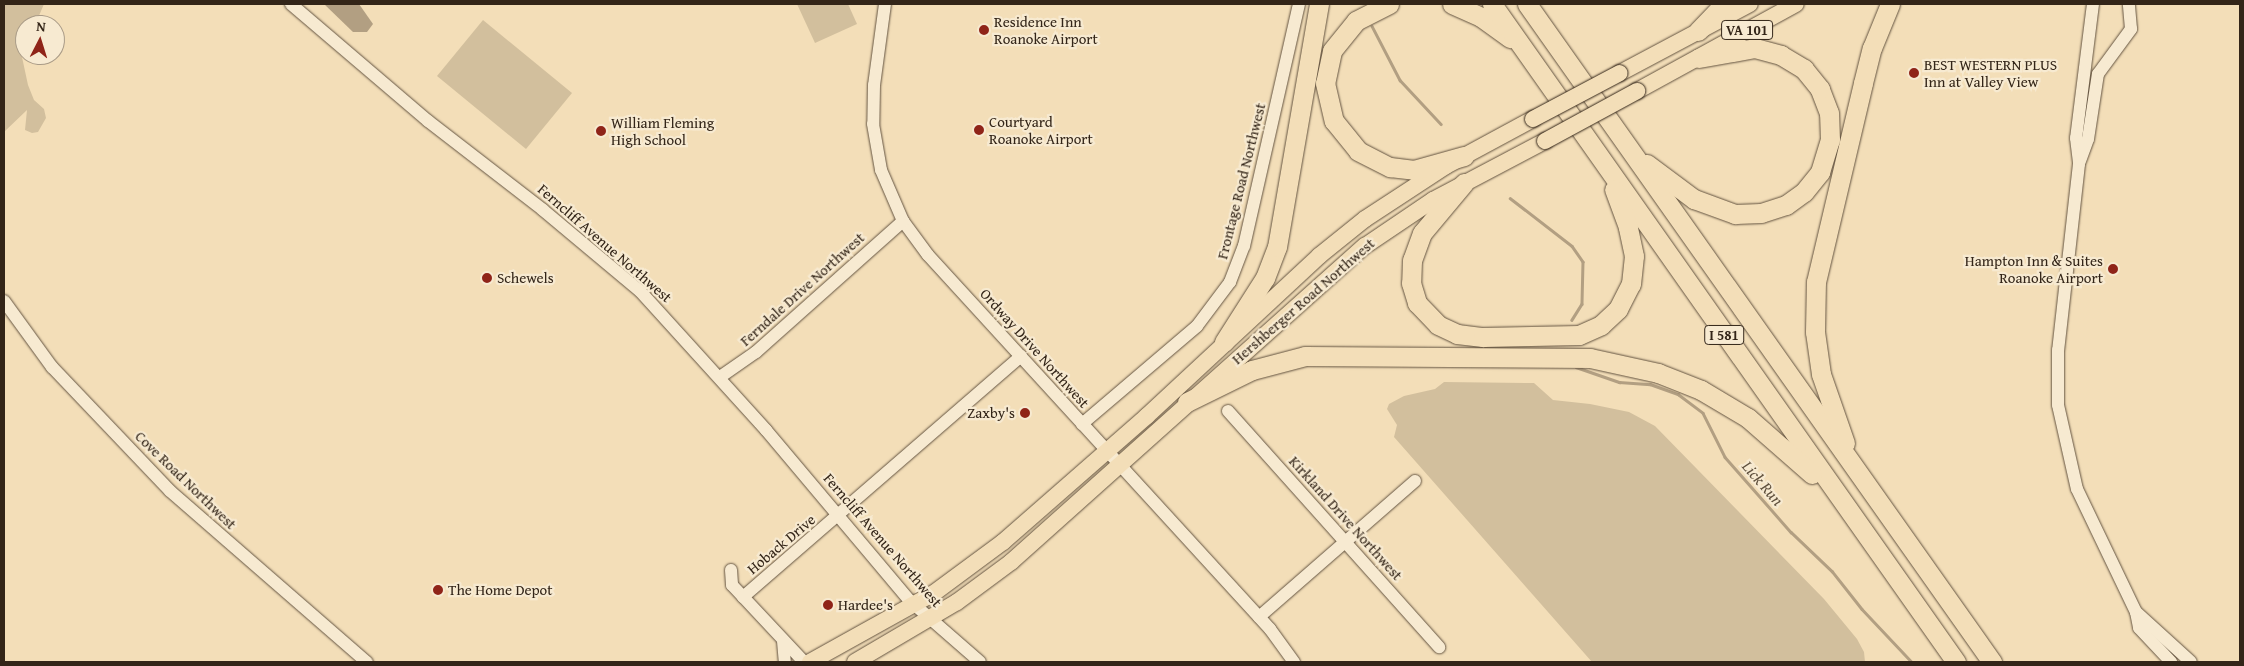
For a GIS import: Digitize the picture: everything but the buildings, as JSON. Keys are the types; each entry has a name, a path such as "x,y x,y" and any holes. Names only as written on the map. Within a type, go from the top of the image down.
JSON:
{"highway":[{"path":"1224,342 1265,278 1277,247 1319,4"},
{"path":"1389,4 1356,21 1332,52 1325,83 1334,121 1358,151 1390,167 1414,170 1464,156"},
{"path":"1452,4 1481,17 1522,47"},
{"name":"I 581","path":"1492,4 1956,662"},
{"name":"I 581","path":"1527,4 1992,662"},
{"path":"1540,4 1550,37"},
{"path":"1698,31 1724,4"},
{"path":"1856,472 1821,374 1815,332 1816,282 1863,83 1890,4"},
{"path":"1632,154 1694,199 1735,214 1761,213 1780,207 1794,200 1815,178 1828,150 1831,128 1826,101 1812,79 1790,60 1768,50 1743,49 1699,58"},
{"path":"1464,183 1429,221 1416,245 1411,283 1422,310 1443,328 1468,336 1568,337 1589,331 1609,319 1624,301 1631,284 1632,243 1606,167"},
{"path":"1187,402 1252,370 1305,356 1522,355 1607,360 1677,380 1726,403 1767,433 1843,503"}],"main road":[{"name":"Hershberger Road Northwest","path":"810,662 914,605 1003,542 1107,451 1319,256 1358,225 1464,156 1750,4"},
{"name":"Hershberger Road Northwest","path":"855,662 930,619 1006,566 1120,465 1187,402 1365,246 1464,183 1796,4"}],"street":[{"name":"Ferncliff Avenue Northwest","path":"292,4 428,121 613,268 660,311 720,377 914,605 980,662"},
{"name":"Ordway Drive Northwest","path":"885,4 874,85 873,124 881,170 904,221 928,255 1259,617 1294,662"},
{"name":"Frontage Road Northwest","path":"1082,424 1197,326 1230,282 1244,246 1299,4"},
{"path":"2093,4 2076,138 2079,164 2058,350 2058,405 2077,489 2136,612 2139,628 2170,662"},
{"path":"2079,164 2088,139 2098,74 2131,29 2128,4"},
{"name":"Ferndale Drive Northwest","path":"720,377 756,352 904,221"},
{"name":"Cove Road Northwest","path":"4,301 47,361 170,491 367,662"},
{"name":"Hoback Drive","path":"743,597 839,516 1021,356"},
{"name":"Kirkland Drive Northwest","path":"1228,411 1439,647"},
{"path":"1259,617 1414,480"},
{"path":"732,570 732,585 804,662"},
{"path":"2136,612 2191,662"},
{"path":"783,641 785,662"}],"shaded area":[{"path":"4,4 44,4 39,15 15,15 15,65 24,65 28,85 34,100 44,109 46,118 38,132 32,133 25,130 27,110 4,132"},
{"path":"324,4 359,4 373,24 367,32 353,32"},
{"path":"797,4 848,4 857,24 815,43"},
{"path":"483,20 572,93 526,149 437,76"},
{"path":"1444,382 1534,383 1553,400 1590,404 1629,412 1655,426 1824,599 1857,639 1864,652 1865,662 1592,662 1394,437 1397,425 1387,409 1389,404 1404,396 1435,389"}],"waterway":[{"name":"Lick Run","path":"1372,26 1400,80 1441,124"},
{"name":"Lick Run","path":"1510,198 1572,246 1583,262 1582,304 1572,320"},
{"name":"Lick Run","path":"1576,367 1619,382 1650,384 1678,394 1703,413 1725,457 1791,532 1832,571 1862,609 1912,662"}],"place":[{"name":"Residence Inn Roanoke Airport","path":"984,30"},
{"name":"BEST WESTERN PLUS Inn at Valley View","path":"1914,73"},
{"name":"Courtyard Roanoke Airport","path":"979,130"},
{"name":"William Fleming High School","path":"601,131"},
{"name":"Hampton Inn & Suites Roanoke Airport","path":"2113,269"},
{"name":"Schewels","path":"487,278"},
{"name":"Zaxby's","path":"1025,413"},
{"name":"The Home Depot","path":"438,590"},
{"name":"Hardee's","path":"828,605"}]}
